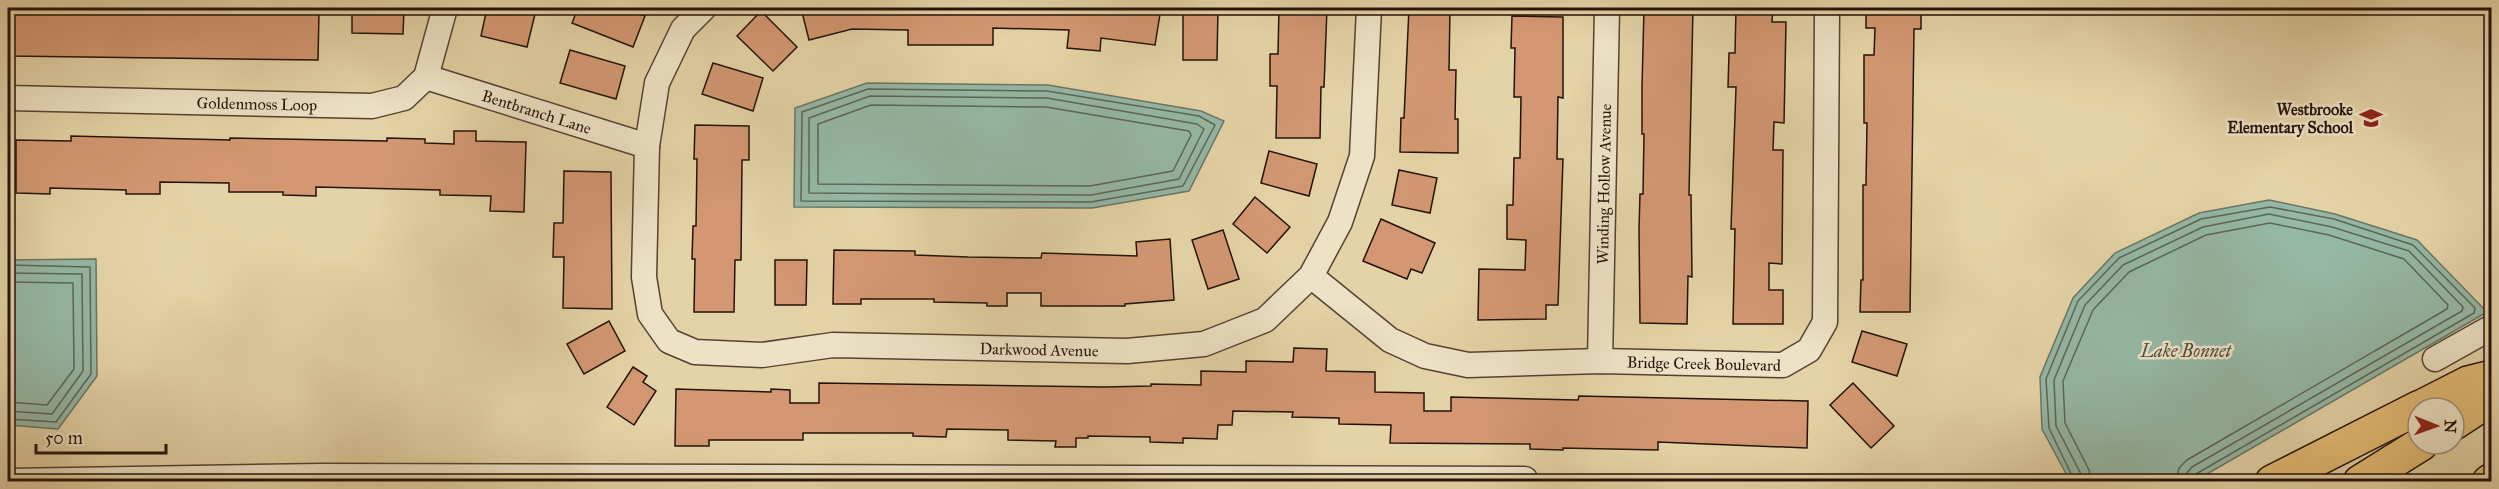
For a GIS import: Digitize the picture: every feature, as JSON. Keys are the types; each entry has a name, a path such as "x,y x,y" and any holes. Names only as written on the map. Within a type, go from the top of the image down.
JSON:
{"highway":[{"path":"2442,396 2468,383 2492,376"},
{"path":"2466,415 2492,398"},
{"path":"2272,482 2406,414"},
{"path":"2360,482 2406,453"}],"street":[{"path":"426,77 445,8"},
{"name":"Darkwood Avenue","path":"704,8 683,29 657,83 646,146 644,277 650,314 669,341 695,352 762,356 833,345 1127,351 1204,344 1265,321 1311,276 1340,222 1362,156 1369,8"},
{"name":"Winding Hollow Avenue","path":"1600,361 1607,8"},
{"name":"Bridge Creek Boulevard","path":"1311,276 1390,340 1425,356 1468,366 1600,361 1783,365 1809,350 1825,322 1827,8"},
{"name":"Goldenmoss Loop","path":"8,98 372,106 404,98 426,77"},
{"name":"Bentbranch Lane","path":"426,77 646,146"},
{"path":"2435,359 2492,327"},
{"path":"8,481 322,476 1525,479 1526,482"}],"water":[{"path":"867,83 1048,85 1201,111 1224,121 1189,191 1092,208 794,207 795,108"},
{"name":"Lake Bonnet","path":"2269,200 2335,214 2417,240 2487,312 2195,481 2070,481 2042,429 2040,377 2073,298 2115,253 2199,213"},
{"path":"96,259 97,376 58,429 8,425 8,260"}],"building":[{"path":"8,8 143,10 143,8 176,8 176,10 319,12 318,60 8,56"},
{"path":"352,8 404,8 403,34 352,33"},
{"path":"487,8 509,8 535,14 527,47 481,36"},
{"path":"578,8 623,8 645,16 633,47 572,23"},
{"path":"801,8 1161,8 1155,45 1101,38 1100,51 1067,48 1069,30 993,28 993,45 908,45 908,30 852,29 809,40"},
{"path":"1198,8 1218,8 1217,60 1183,60 1183,14 1198,14"},
{"path":"1279,8 1327,8 1320,138 1276,138 1277,86 1270,86 1270,54 1278,54"},
{"path":"1409,8 1450,8 1449,70 1456,70 1455,119 1458,119 1458,153 1400,152 1401,118 1404,118"},
{"path":"1644,8 1693,8 1689,195 1691,195 1692,277 1688,276 1687,324 1640,323 1639,229 1640,194 1643,194"},
{"path":"1736,8 1773,8 1772,22 1786,22 1784,123 1774,122 1773,150 1783,150 1782,264 1769,263 1769,290 1783,290 1783,324 1733,324 1735,229 1731,229 1736,87 1728,87 1729,53 1735,53"},
{"path":"1866,8 1921,8 1921,29 1914,29 1910,312 1860,312 1861,280 1863,280 1863,185 1866,185 1867,123 1864,123 1864,55 1874,55 1875,28 1866,28"},
{"path":"761,11 797,47 773,71 737,36"},
{"path":"1512,16 1563,17 1563,98 1558,97 1557,159 1563,159 1558,305 1546,305 1546,319 1478,320 1479,269 1525,270 1526,240 1507,239 1507,205 1513,205 1514,158 1520,158 1521,97 1514,97 1515,48 1511,48"},
{"path":"570,50 625,66 616,99 560,83"},
{"path":"713,63 763,78 753,111 702,94"},
{"path":"695,125 749,126 749,160 742,160 741,260 735,260 734,312 694,312 695,259 692,259 693,226 696,226"},
{"path":"454,131 476,131 476,141 526,142 524,212 490,211 491,196 440,195 440,190 316,187 316,196 283,195 283,192 229,192 229,183 160,182 160,194 126,194 126,190 50,188 50,194 16,193 16,140 71,141 71,136 387,141 387,138 425,139 425,143 454,144"},
{"path":"1269,151 1317,164 1309,196 1261,183"},
{"path":"1399,170 1437,178 1430,213 1392,205"},
{"path":"564,171 611,172 612,309 563,308 564,257 553,257 554,223 563,223"},
{"path":"1255,197 1290,227 1267,253 1233,224"},
{"path":"1381,219 1435,243 1422,273 1411,269 1407,279 1363,261"},
{"path":"1223,230 1239,279 1208,289 1192,240"},
{"path":"1170,239 1174,300 1125,304 1125,306 1041,306 1041,293 1007,293 1007,306 987,306 987,303 934,302 934,299 861,299 861,304 833,304 834,250 915,251 915,255 968,257 1041,258 1042,253 1137,256 1136,242"},
{"path":"775,260 807,260 806,305 775,305"},
{"path":"609,321 625,351 584,374 567,344"},
{"path":"1862,331 1907,344 1897,376 1852,362"},
{"path":"1294,348 1327,349 1326,371 1375,372 1375,392 1424,393 1424,411 1451,411 1451,397 1578,400 1579,396 1808,401 1807,448 1658,442 1658,450 1563,448 1563,450 1530,449 1530,444 1390,443 1391,425 1339,424 1339,418 1292,417 1293,412 1233,411 1232,425 1218,425 1217,439 1183,438 1183,443 1150,442 1150,437 1088,436 1088,438 1076,438 1076,447 1055,447 1056,441 1008,440 1008,430 947,429 946,437 913,436 913,433 803,433 803,440 709,440 709,446 675,446 676,389 771,392 771,389 790,390 790,403 819,403 819,383 1104,387 1151,386 1151,384 1201,385 1201,371 1246,372 1246,361 1293,362"},
{"path":"633,367 647,376 643,382 656,391 634,425 607,407"},
{"path":"1853,383 1894,426 1871,448 1830,405"}],"place":[{"name":"Westbrooke Elementary School","path":"2371,118"}]}
